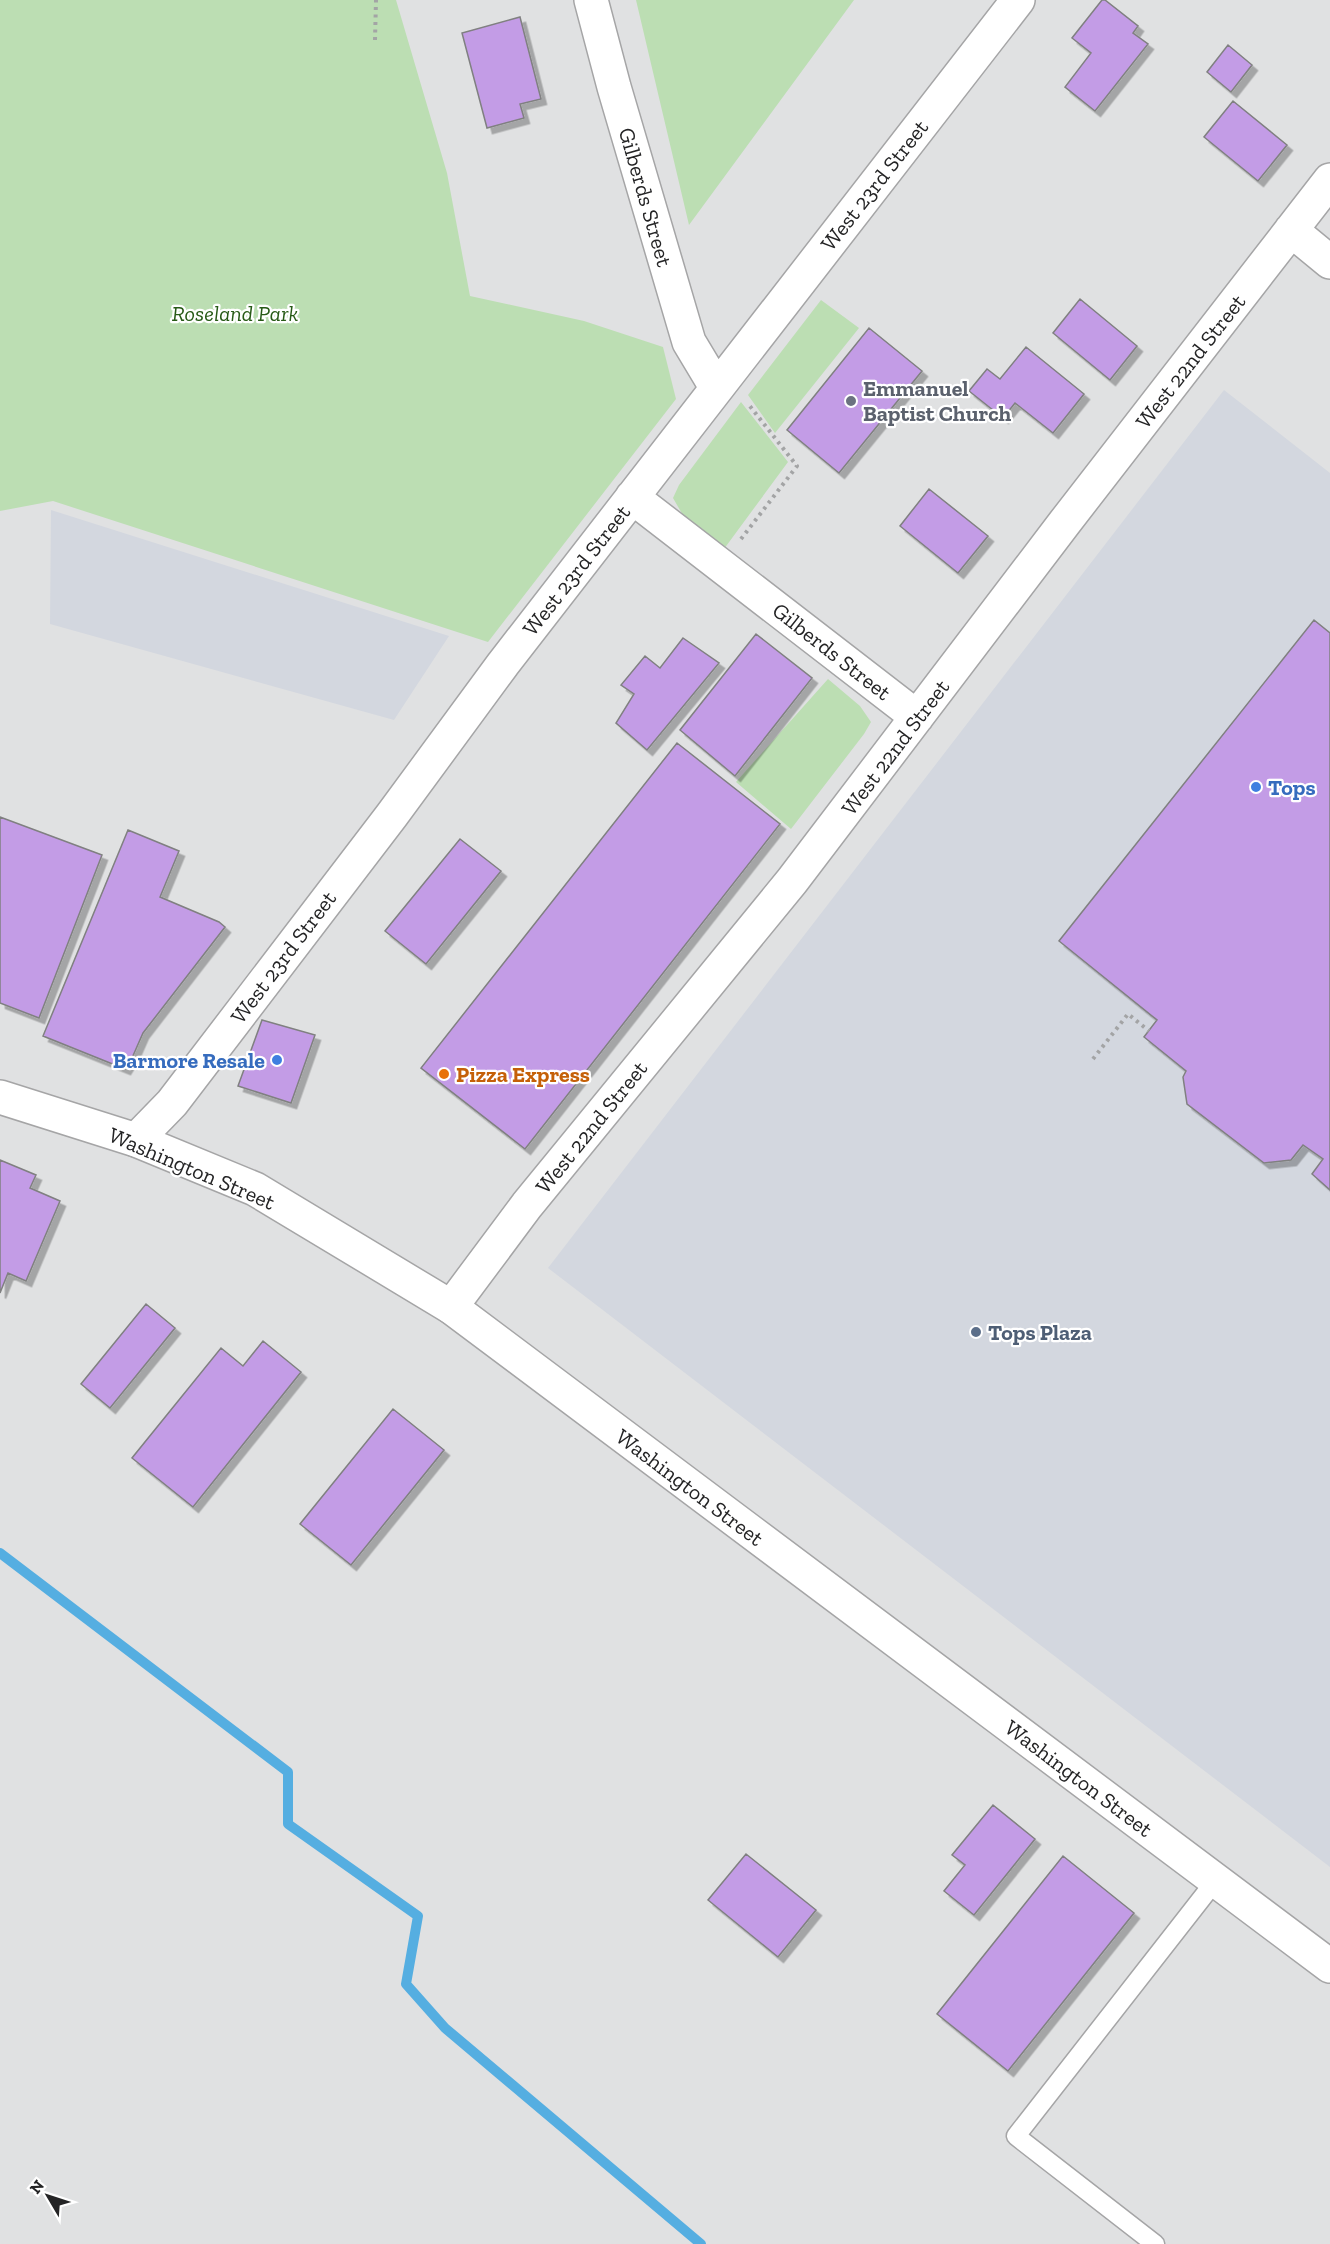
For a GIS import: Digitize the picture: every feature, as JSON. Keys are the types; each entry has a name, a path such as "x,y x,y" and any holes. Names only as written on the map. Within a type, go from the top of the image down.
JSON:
{"street":[{"name":"Gilberds Street","path":"591,0 614,87 689,342 716,387"},
{"name":"West 23rd Street","path":"136,1140 172,1103 392,815 503,664 1018,0"},
{"name":"West 22nd Street","path":"451,1307 527,1205 792,882 1330,180"},
{"path":"1291,230 1330,262"},
{"name":"Gilberds Street","path":"632,497 917,717"},
{"name":"Washington Street","path":"0,1097 136,1140 255,1189 451,1307 1330,1966"}],"lane":[{"path":"1155,2244 1016,2136 1216,1880"}],"path":[{"path":"375,40 376,0"},
{"path":"721,566 797,466 748,404"},
{"path":"1093,1059 1128,1014 1149,1030"}],"shaded area":[{"path":"1224,390 1330,473 1330,1867 548,1268"},
{"path":"51,510 449,636 394,720 50,624"}],"green space":[{"name":"Roseland Park","path":"0,0 396,0 447,173 470,296 584,321 663,347 676,399 488,642 53,501 0,511"},
{"path":"636,0 854,0 689,225"},
{"path":"821,300 859,328 775,433 748,395"},
{"path":"741,402 788,462 724,549 684,517 673,498 679,485"},
{"path":"828,679 860,706 871,722 791,829 736,782"}],"building":[{"path":"1102,0 1138,26 1133,33 1148,44 1095,111 1065,87 1091,53 1072,38"},
{"path":"520,17 541,99 520,104 524,118 487,128 462,33"},
{"path":"1228,45 1252,65 1231,92 1207,72"},
{"path":"1233,101 1287,145 1258,181 1204,137"},
{"path":"1080,299 1137,346 1110,380 1053,333"},
{"path":"869,328 922,371 839,473 787,430"},
{"path":"1026,347 1084,394 1053,433 1015,403 1003,418 969,391 987,369 1000,379"},
{"path":"929,489 988,536 958,573 900,526"},
{"name":"Tops","path":"1314,620 1330,633 1330,1190 1312,1174 1323,1159 1303,1145 1291,1160 1264,1163 1187,1104 1183,1077 1186,1071 1144,1037 1157,1020 1059,941"},
{"path":"756,634 812,678 735,776 680,730"},
{"path":"683,638 719,663 647,750 616,723 634,694 621,685 645,656 660,668"},
{"path":"677,743 780,824 525,1149 421,1068"},
{"path":"0,817 102,855 39,1018 0,1003"},
{"path":"128,830 179,851 160,897 219,922 225,927 143,1033 125,1069 43,1036"},
{"path":"460,839 501,871 426,964 385,931"},
{"name":"Barmore Resale","path":"262,1020 315,1035 291,1103 238,1086"},
{"path":"0,1160 36,1175 30,1188 60,1201 26,1281 8,1273 0,1293"},
{"path":"146,1304 175,1328 110,1408 81,1384"},
{"path":"263,1341 301,1372 193,1507 132,1458 221,1348 243,1366"},
{"path":"393,1409 444,1450 351,1565 300,1524"},
{"path":"993,1805 1035,1839 974,1915 944,1891 965,1865 952,1855"},
{"path":"746,1854 816,1910 778,1957 708,1900"},
{"path":"1063,1856 1134,1913 1008,2071 937,2014"}],"waterway":[{"path":"0,1553 288,1772 288,1824 418,1916 406,1984 445,2028 701,2244"}],"place":[{"name":"Emmanuel Baptist Church","path":"851,401"},
{"name":"Tops","path":"1256,787"},
{"name":"Barmore Resale","path":"277,1060"},
{"name":"Pizza Express","path":"444,1074"},
{"name":"Tops Plaza","path":"976,1332"}]}
